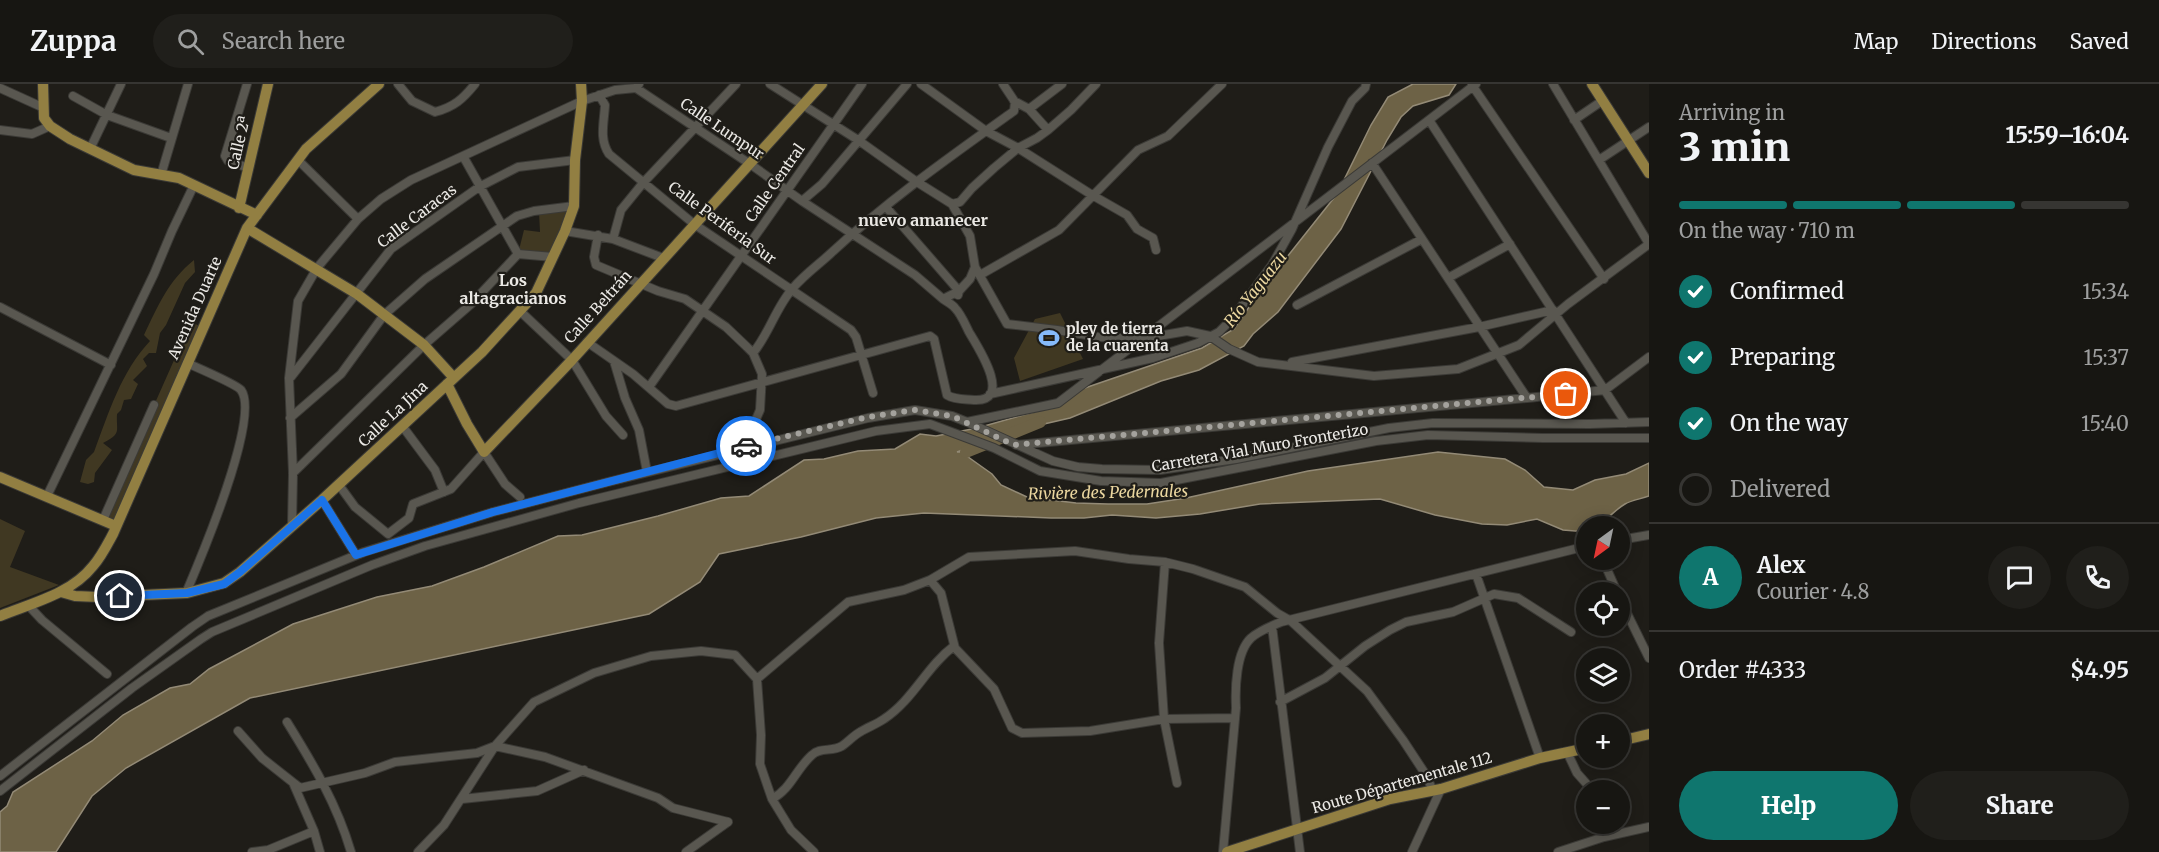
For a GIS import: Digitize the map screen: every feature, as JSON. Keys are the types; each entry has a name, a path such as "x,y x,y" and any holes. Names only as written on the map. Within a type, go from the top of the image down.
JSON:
{"main road":[{"path":"44,84 46,117 90,149 134,170 179,178 257,215"},
{"name":"Calle 2ª","path":"239,208 268,84"},
{"name":"Avenida Duarte","path":"61,592 85,575 101,556 247,228 306,149 379,84"},
{"name":"Calle La Jina","path":"61,592 75,596 98,597 186,593 224,584 322,500 403,426 521,312 536,293 574,206 575,160 582,101 581,84"},
{"name":"Calle Beltrán","path":"484,452 572,360 822,84"},
{"path":"1592,84 1649,173"},
{"path":"247,228 357,294 424,345 450,381 467,424 484,452"},
{"path":"0,477 116,526"},
{"path":"0,616 61,592"},
{"path":"1630,739 1649,734"},
{"name":"Route Départementale 112","path":"1225,852 1390,799 1437,790 1540,758 1576,750"}],"street":[{"path":"90,149 121,84"},
{"path":"161,175 188,84"},
{"path":"247,84 225,156 228,161 249,168"},
{"path":"398,84 412,101 435,112 449,108 461,100 475,84"},
{"path":"613,239 621,210 643,183 736,84"},
{"path":"770,84 833,123 952,204 970,236 978,271 1007,324 1098,337 1140,339 1187,332 1210,336 1229,349 1258,362 1374,376 1458,369 1519,345 1554,312 1604,279 1649,244 1553,84"},
{"name":"Calle Central","path":"649,387 862,84"},
{"path":"802,201 822,184 907,84"},
{"path":"921,84 986,131 1127,215 1137,229 1153,238 1156,250"},
{"path":"753,353 761,344 767,328 792,289 852,234 917,182 1014,111 1016,106 1014,101 1003,84"},
{"path":"1029,110 1062,84"},
{"path":"952,204 960,202 972,188 1018,148 1048,130 1096,84"},
{"path":"943,299 959,291 978,271 1059,230 1138,150 1168,136 1222,84"},
{"path":"587,342 614,360 668,404 676,406 930,336 934,339 946,395 952,398 981,400 990,394 1153,358 1198,343 1219,332 1232,319 1272,265 1292,229 1328,147 1352,101 1366,84"},
{"path":"967,422 1058,403 1474,84 1604,279"},
{"path":"292,526 290,378 298,301 317,268 358,219 381,199 411,180 582,101 615,90 638,86"},
{"name":"Calle Lumpur","path":"638,86 802,201 915,275 954,307"},
{"path":"0,88 46,117 32,134 0,130"},
{"name":"Calle Periferia Sur","path":"599,95 605,105 602,137 604,147 609,154 694,224 851,330 856,337 873,393"},
{"path":"73,96 107,115 171,138"},
{"path":"1014,101 1029,110 1048,130"},
{"path":"1574,120 1602,101"},
{"path":"1429,120 1626,423"},
{"path":"1599,160 1649,127"},
{"path":"463,156 518,254"},
{"path":"298,160 358,219"},
{"name":"Calle Caracas","path":"290,378 391,249 479,187 518,166 575,160"},
{"path":"1372,163 1527,398"},
{"path":"47,496 194,185"},
{"path":"290,418 341,374 384,315 425,279 517,216 534,211 574,206"},
{"path":"886,207 959,291"},
{"path":"565,231 613,239 663,258"},
{"path":"598,235 594,257 596,265 685,299 726,327 753,353 761,369 760,410 751,431"},
{"path":"1297,305 1422,239"},
{"path":"1448,278 1510,244"},
{"path":"518,254 553,257"},
{"path":"293,473 424,345 470,305 518,254"},
{"path":"959,291 954,307 983,355 991,374 993,388 990,394"},
{"path":"0,307 111,364"},
{"path":"521,312 572,360 606,416 623,435"},
{"path":"1282,364 1554,312"},
{"path":"1014,445 1605,390 1649,357"},
{"path":"614,360 625,398 639,430 648,472"},
{"path":"186,593 211,532 235,459 245,417 246,401 240,389 187,363"},
{"path":"103,520 154,405"},
{"name":"Carretera Vial Muro Fronterizo","path":"0,776 208,616 356,555 493,512 868,417 915,410 952,416 1053,461 1078,467 1160,470 1236,459 1389,428 1433,423 1649,422"},
{"name":"Carretera Vial Muro Fronterizo","path":"0,791 132,688 212,632 372,565 425,546 579,503 876,431 930,424 994,448 1040,471 1101,481 1161,483 1376,441 1428,435 1649,438"},
{"path":"403,426 435,470 444,492"},
{"path":"484,452 505,484 519,497"},
{"name":"Calle Beltrán","path":"339,484 355,507 388,534 409,518 413,504 451,489 484,452"},
{"path":"322,500 356,555"},
{"path":"1630,538 1649,535"},
{"path":"1225,852 1235,689 1243,649 1256,634 1281,622 1576,549"},
{"path":"757,679 848,602 904,590 930,580 969,557 1075,551 1165,562 1193,569 1245,587 1277,613 1291,621 1367,691 1437,790 1412,852"},
{"path":"1165,562 1159,643 1164,719 1176,783"},
{"path":"1476,574 1540,758"},
{"path":"930,580 941,593 954,646 994,689 1008,722 1017,732 1090,731 1164,719 1235,718"},
{"path":"1280,702 1297,691 1316,684 1376,638 1406,622 1453,612 1494,594 1518,598 1571,632"},
{"path":"28,605 42,620 107,674"},
{"path":"1630,619 1649,658"},
{"path":"1272,626 1300,852"},
{"path":"772,799 788,787 804,762 813,753 842,746 860,731 885,718 904,702 941,656 954,646"},
{"path":"421,851 444,825 495,746 534,702 594,673 651,656 701,651 735,655 757,679 761,735 760,764 772,799 791,830 814,852"},
{"path":"287,722 324,782 344,825 351,852"},
{"path":"238,731 262,758 301,788 365,773 394,762 477,753 495,746 545,757 658,798 674,808 728,822 686,852"},
{"path":"1567,752 1577,773 1583,780"},
{"path":"462,799 537,791 584,770"},
{"path":"294,784 314,831 320,852"},
{"path":"1630,831 1649,827"},
{"path":"252,852 268,851 314,831"},
{"path":"1558,852 1618,834"}],"shaded area":[{"path":"1413,84 1456,84 1449,95 1413,106 1401,117 1341,229 1278,312 1253,334 1244,346 1199,370 1161,381 1070,418 1018,430 957,452 961,452 992,474 1001,485 1027,497 1076,503 1147,504 1186,498 1308,471 1438,452 1505,459 1525,470 1544,487 1573,490 1595,480 1626,474 1649,463 1649,496 1620,507 1609,516 1576,516 1576,531 1563,530 1537,519 1507,525 1482,524 1435,515 1380,499 1260,504 1200,514 1156,518 1112,515 1051,518 924,513 876,518 719,554 700,582 649,614 250,698 126,768 92,796 56,852 0,852 0,812 7,806 13,792 92,741 123,715 170,688 190,684 209,669 293,624 377,597 432,586 558,536 582,535 721,498 749,496 804,460 824,459 858,451 895,449 920,434 936,436 977,428 1052,407 1076,391 1202,348 1234,329 1260,291 1337,194 1371,125 1388,97"},
{"path":"570,207 553,257 518,254 524,230 540,232 539,211"},
{"path":"194,260 195,272 185,283 160,333 156,353 149,353 143,359 147,366 133,380 138,384 131,399 124,400 117,414 117,432 103,443 112,450 95,473 94,482 88,484 80,482 86,460 94,452 123,379 150,341 144,335 159,304 177,276"},
{"name":"pley de tierra de la cuarenta","path":"1060,313 1083,359 1020,381 1014,358 1035,319"},
{"path":"191,322 202,327 116,526 103,520"},
{"path":"0,519 25,531 10,567 59,585 0,608"}],"waterway":[{"name":"Río Yaguazu","path":"966,452 1040,422"}],"way so far":[{"path":"746,446 868,417 915,410 952,416 1014,445 1566,394"}],"place":[{"name":"pley de tierra de la cuarenta","path":"1049,338"}],"district":[{"name":"nuevo amanecer","path":"923,220"},
{"name":"Los altagracianos","path":"513,289"}],"route":[{"path":"120,596 187,593 224,584 322,500 356,555 493,512 746,446"}],"water label":[{"name":"Rivière des Pedernales","path":"1108,492"}]}
